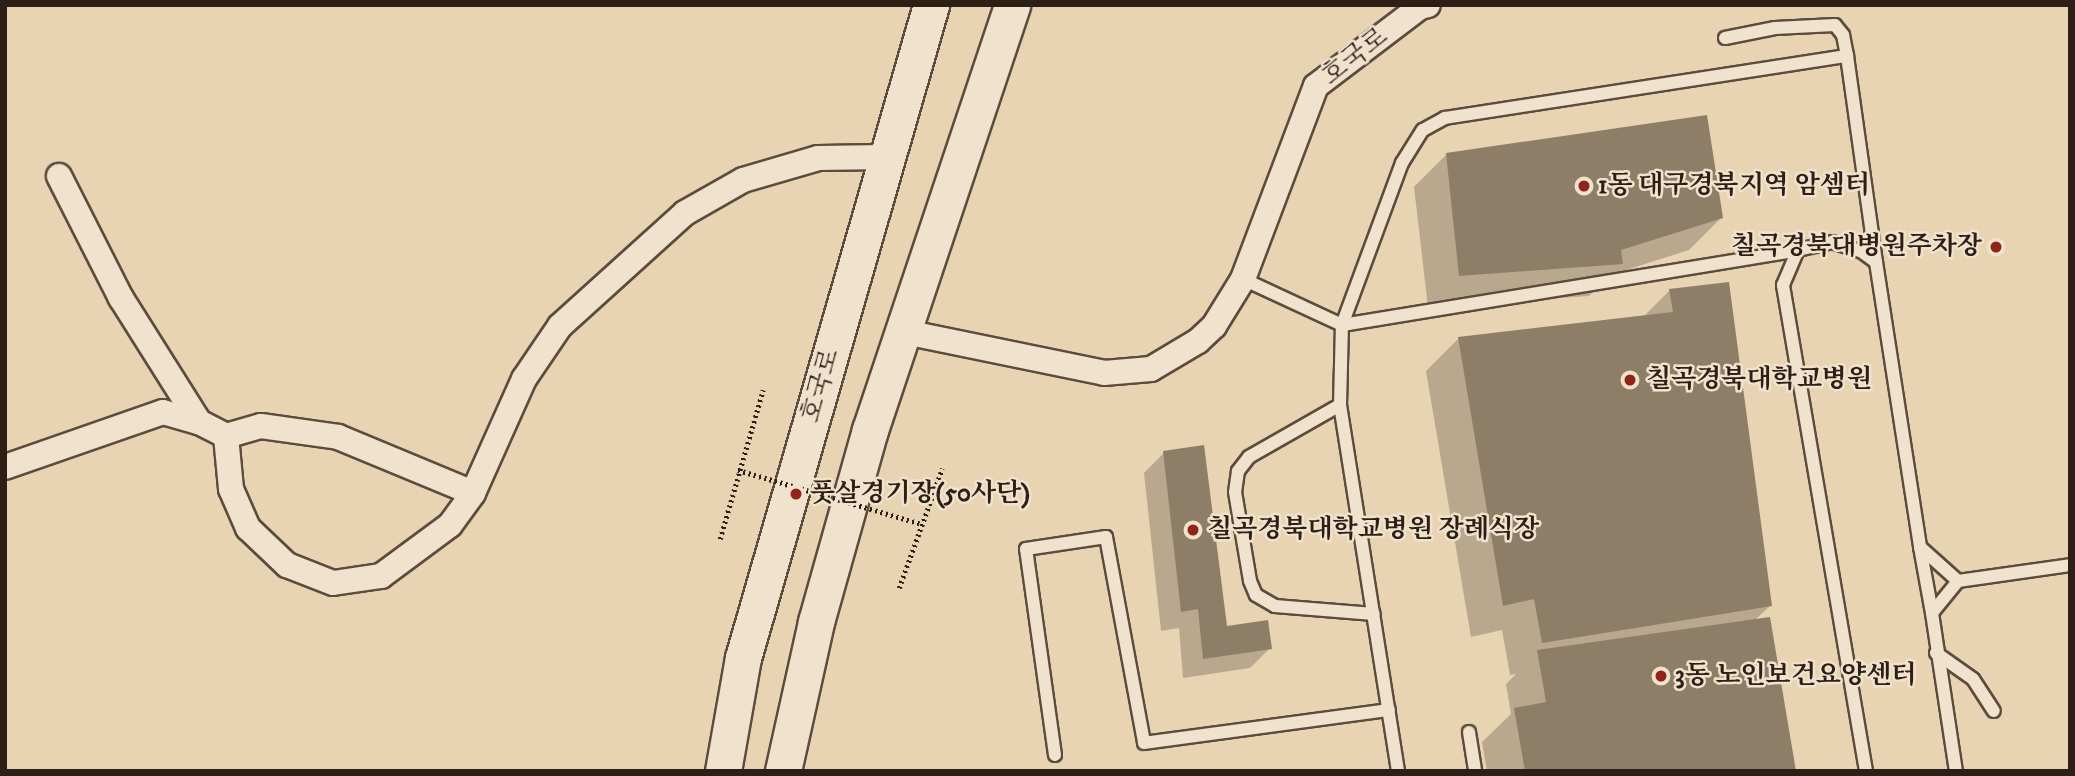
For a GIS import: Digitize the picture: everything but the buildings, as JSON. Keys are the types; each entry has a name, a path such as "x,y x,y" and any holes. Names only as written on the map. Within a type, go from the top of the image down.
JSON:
{"main road":[{"name":"호국로","path":"723,771 743,658 931,5"},
{"path":"783,771 816,622 870,430 905,332 1012,5"}],"street":[{"name":"호국로","path":"905,332 1104,373 1151,369 1214,326 1243,279 1316,86 1420,7 1428,5"},
{"path":"226,436 231,489 248,528 287,565 333,583 381,576 450,526 473,493 524,379 560,326 685,213 743,180 818,159 886,157"},
{"path":"59,176 121,298 199,422"},
{"path":"5,467 163,412 199,422 226,436 261,426 338,437 473,493"}],"lane":[{"path":"1725,38 1835,25 1843,35 1875,262 1956,771"},
{"path":"1398,771 1340,405 1342,325 1402,163 1423,130 1445,118 1847,56"},
{"path":"1243,279 1342,325 1798,250 1832,242 1862,252 1875,262"},
{"path":"1798,250 1783,285 1866,771"},
{"path":"1340,405 1244,464 1236,492 1241,530 1256,595 1275,606 1374,614"},
{"path":"1055,755 1026,549 1105,537 1144,743 1389,710"},
{"path":"1920,547 1958,581"},
{"path":"1932,613 1958,581 2070,565"},
{"path":"1936,653 1973,679 1994,711"},
{"path":"1469,732 1475,771"}],"path":[{"path":"720,539 763,390"},
{"path":"899,587 942,468"},
{"path":"738,470 922,524"}],"place":[{"name":"1동 대구경북지역 암셈터","path":"1584,186"},
{"name":"칠곡경북대병원주차장","path":"1996,247"},
{"name":"칠곡경북대학교병원","path":"1630,380"},
{"name":"풋살경기장(50사단)","path":"796,494"},
{"name":"칠곡경북대학교병원 장례식장","path":"1193,530"},
{"name":"3동 노인보건요양센터","path":"1661,676"}]}
